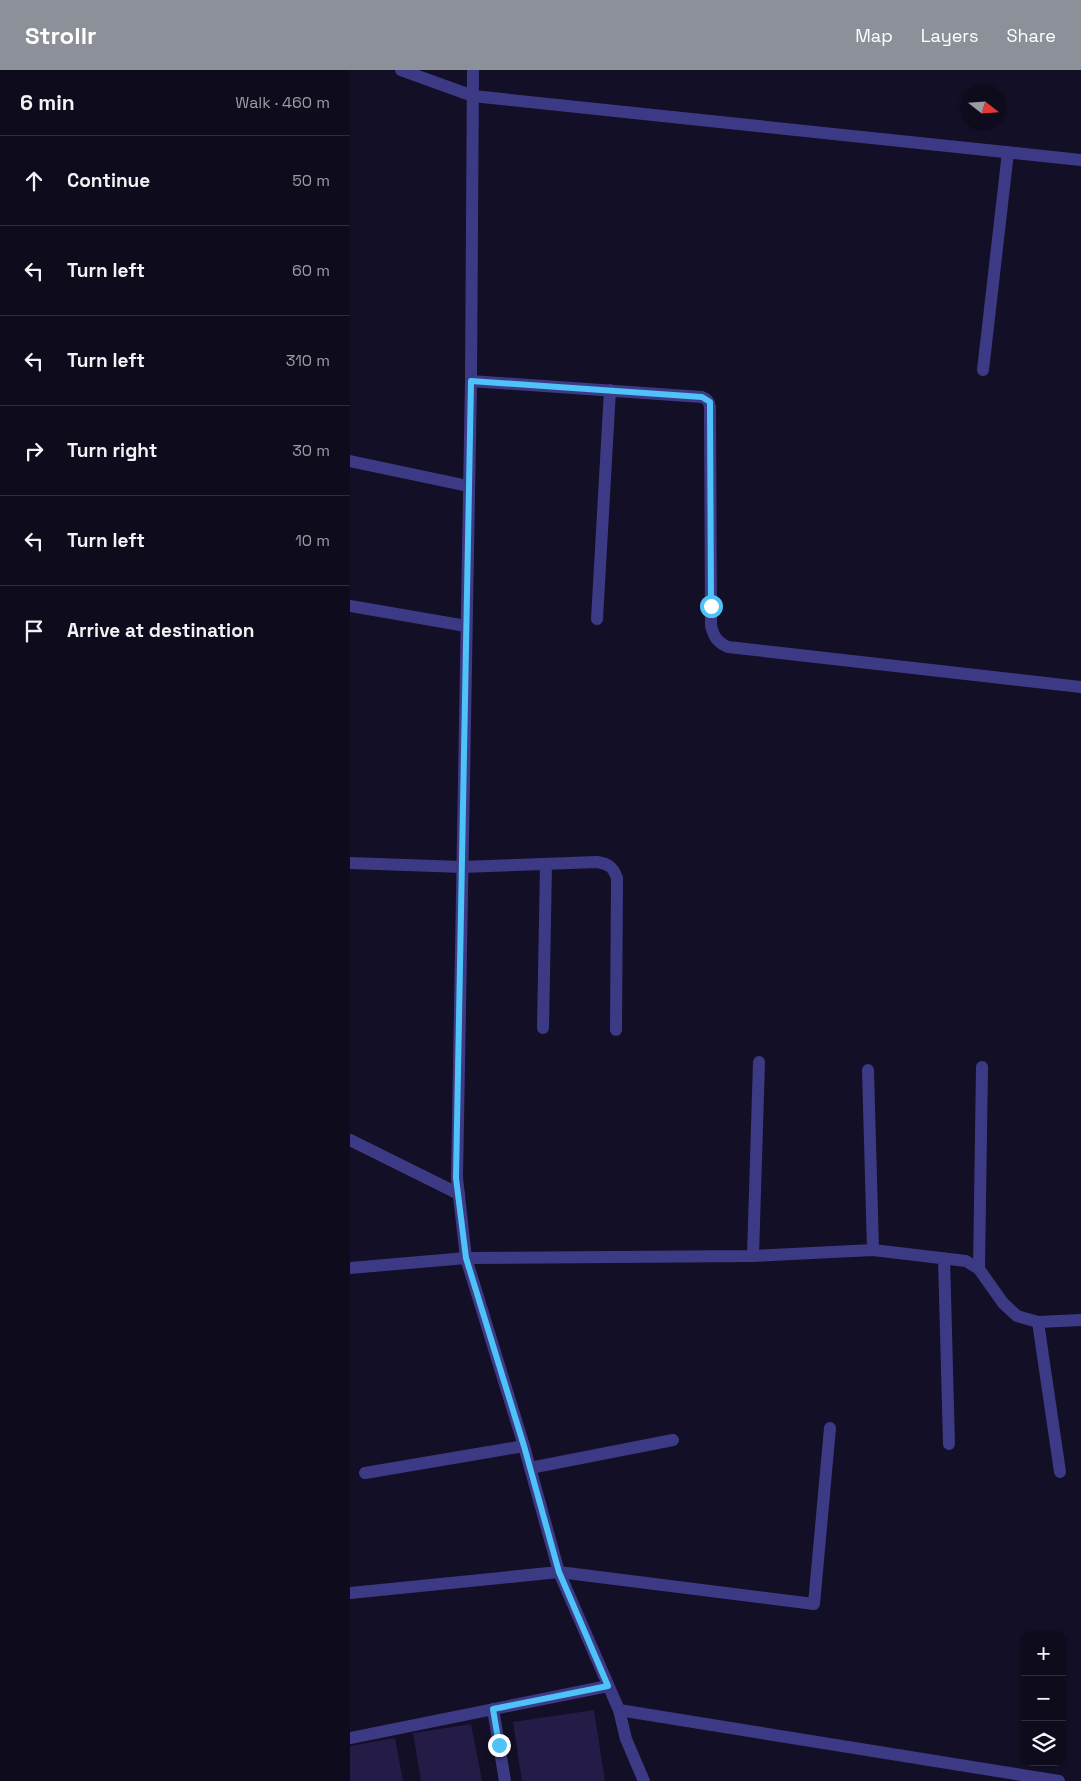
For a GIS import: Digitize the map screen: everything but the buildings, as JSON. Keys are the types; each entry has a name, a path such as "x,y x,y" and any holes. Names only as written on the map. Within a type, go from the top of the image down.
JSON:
{"street":[{"path":"401,70 472,96 1081,160"},
{"path":"473,70 471,381 456,1178 466,1258 524,1446 559,1572 619,1710 626,1740 644,1781"},
{"path":"983,370 1008,152"},
{"path":"471,381 702,397 710,402 711,626 713,635 719,643 728,647 1081,687"},
{"path":"597,618 610,390"},
{"path":"350,461 468,486"},
{"path":"350,606 466,626"},
{"path":"350,863 462,867 597,862 607,864 614,869 617,878 616,1030"},
{"path":"543,1028 546,864"},
{"path":"753,1256 759,1062"},
{"path":"979,1269 982,1067"},
{"path":"868,1070 873,1250"},
{"path":"350,1140 459,1194"},
{"path":"350,1268 466,1258 753,1256 873,1250 966,1261 979,1269 1003,1303 1017,1316 1038,1322 1081,1320"},
{"path":"944,1258 949,1444"},
{"path":"1038,1322 1060,1472"},
{"path":"350,1593 559,1572 814,1604 830,1428"},
{"path":"530,1468 673,1440"},
{"path":"365,1472 524,1446"},
{"path":"350,1738 608,1686"},
{"path":"493,1709 505,1781"},
{"path":"619,1710 994,1776 1059,1781"}],"route":[{"path":"499,1745 493,1709 608,1686 559,1572 524,1446 466,1258 456,1178 471,381 702,397 707,399 710,402 711,606"}]}
